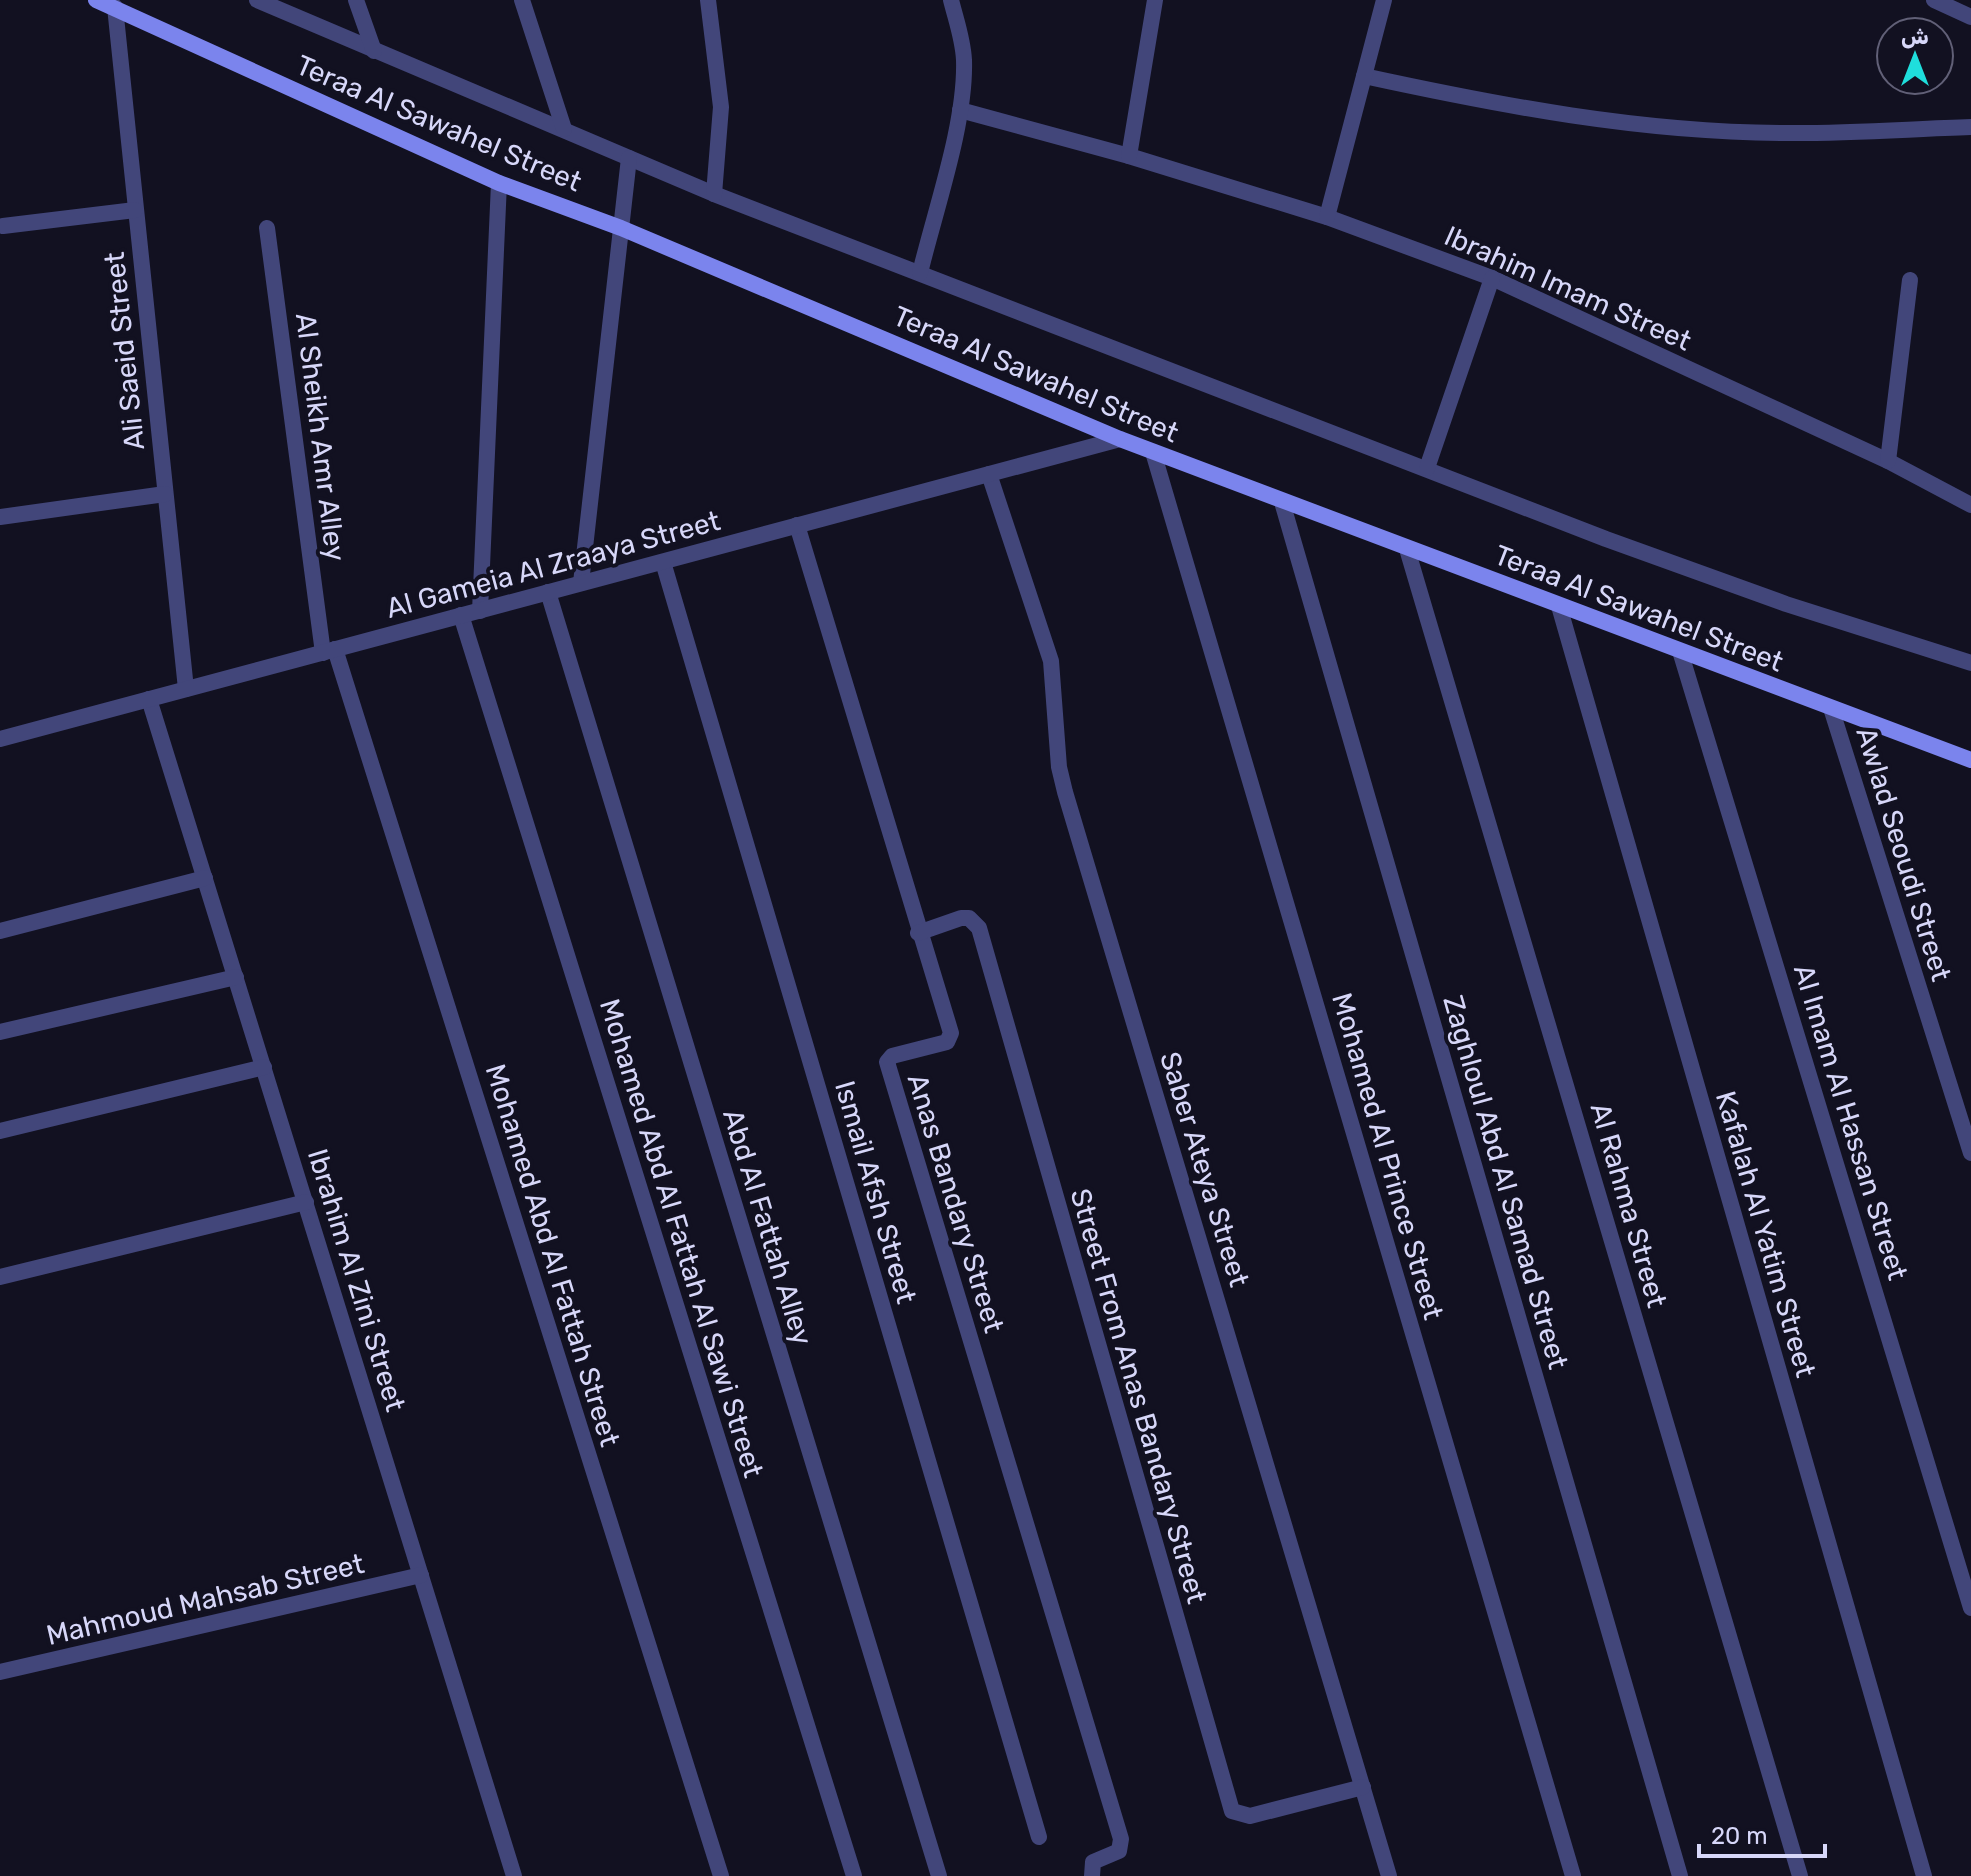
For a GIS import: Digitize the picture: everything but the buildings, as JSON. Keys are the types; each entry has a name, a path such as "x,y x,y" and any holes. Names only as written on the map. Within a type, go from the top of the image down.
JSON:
{"main road":[{"name":"Teraa Al Sawahel Street","path":"96,0 499,183 621,228 1120,439 1970,763"}],"street":[{"name":"Teraa Al Sawahel Street","path":"257,0 714,194 1606,539 1786,604 1971,663"},
{"path":"356,0 374,51"},
{"path":"522,0 564,129"},
{"path":"708,0 721,107 714,194"},
{"path":"920,273 960,110 964,59 951,0"},
{"path":"1129,156 1155,0"},
{"path":"1327,217 1384,0"},
{"path":"1934,0 1971,17"},
{"name":"Ali Saeid Street","path":"115,7 186,689"},
{"path":"1364,76 1502,106 1640,125 1781,133 1971,127"},
{"name":"Ibrahim Imam Street","path":"960,110 1129,156 1327,217 1492,278 1888,461 1971,505"},
{"path":"581,583 629,158"},
{"path":"480,611 499,183"},
{"path":"3,226 135,210"},
{"name":"Al Sheikh Amr Alley","path":"267,228 329,651"},
{"path":"1427,468 1492,278"},
{"path":"1888,461 1910,280"},
{"name":"Al Gameia Al Zraaya Street","path":"0,739 1120,439"},
{"name":"Mohamed Al Prince Street","path":"1153,452 1573,1876"},
{"name":"Saber Ateya Street","path":"989,474 1051,661 1059,767 1065,792 1389,1876"},
{"path":"0,517 165,494"},
{"name":"Zaghloul Abd Al Samad Street","path":"1282,502 1680,1876"},
{"name":"Anas Bandary Street","path":"797,525 951,1037 947,1042 892,1056 887,1062 1121,1839 1119,1851 1093,1862 1092,1876"},
{"name":"Al Rahma Street","path":"1407,549 1800,1876"},
{"name":"Ismail Afsh Street","path":"663,562 1039,1837"},
{"name":"Abd Al Fattah Alley","path":"548,592 939,1876"},
{"name":"Kafalah Al Yatim Street","path":"1559,606 1924,1876"},
{"name":"Mohamed Abd Al Fattah Al Sawi Street","path":"461,615 854,1876"},
{"name":"Mohamed Abd Al Fattah Street","path":"329,651 721,1876"},
{"name":"Al Imam Al Hassan Street","path":"1680,651 1971,1608"},
{"name":"Ibrahim Al Zini Street","path":"149,699 514,1876"},
{"name":"Awlad Seoudi Street","path":"1831,708 1971,1153"},
{"path":"0,931 205,878"},
{"name":"Street From Anas Bandary Street","path":"918,933 961,918 969,918 979,928 1232,1811 1250,1816 1363,1787"},
{"path":"0,1032 236,977"},
{"path":"0,1131 264,1067"},
{"path":"0,1277 306,1202"},
{"name":"Mahmoud Mahsab Street","path":"0,1672 421,1575"}]}
